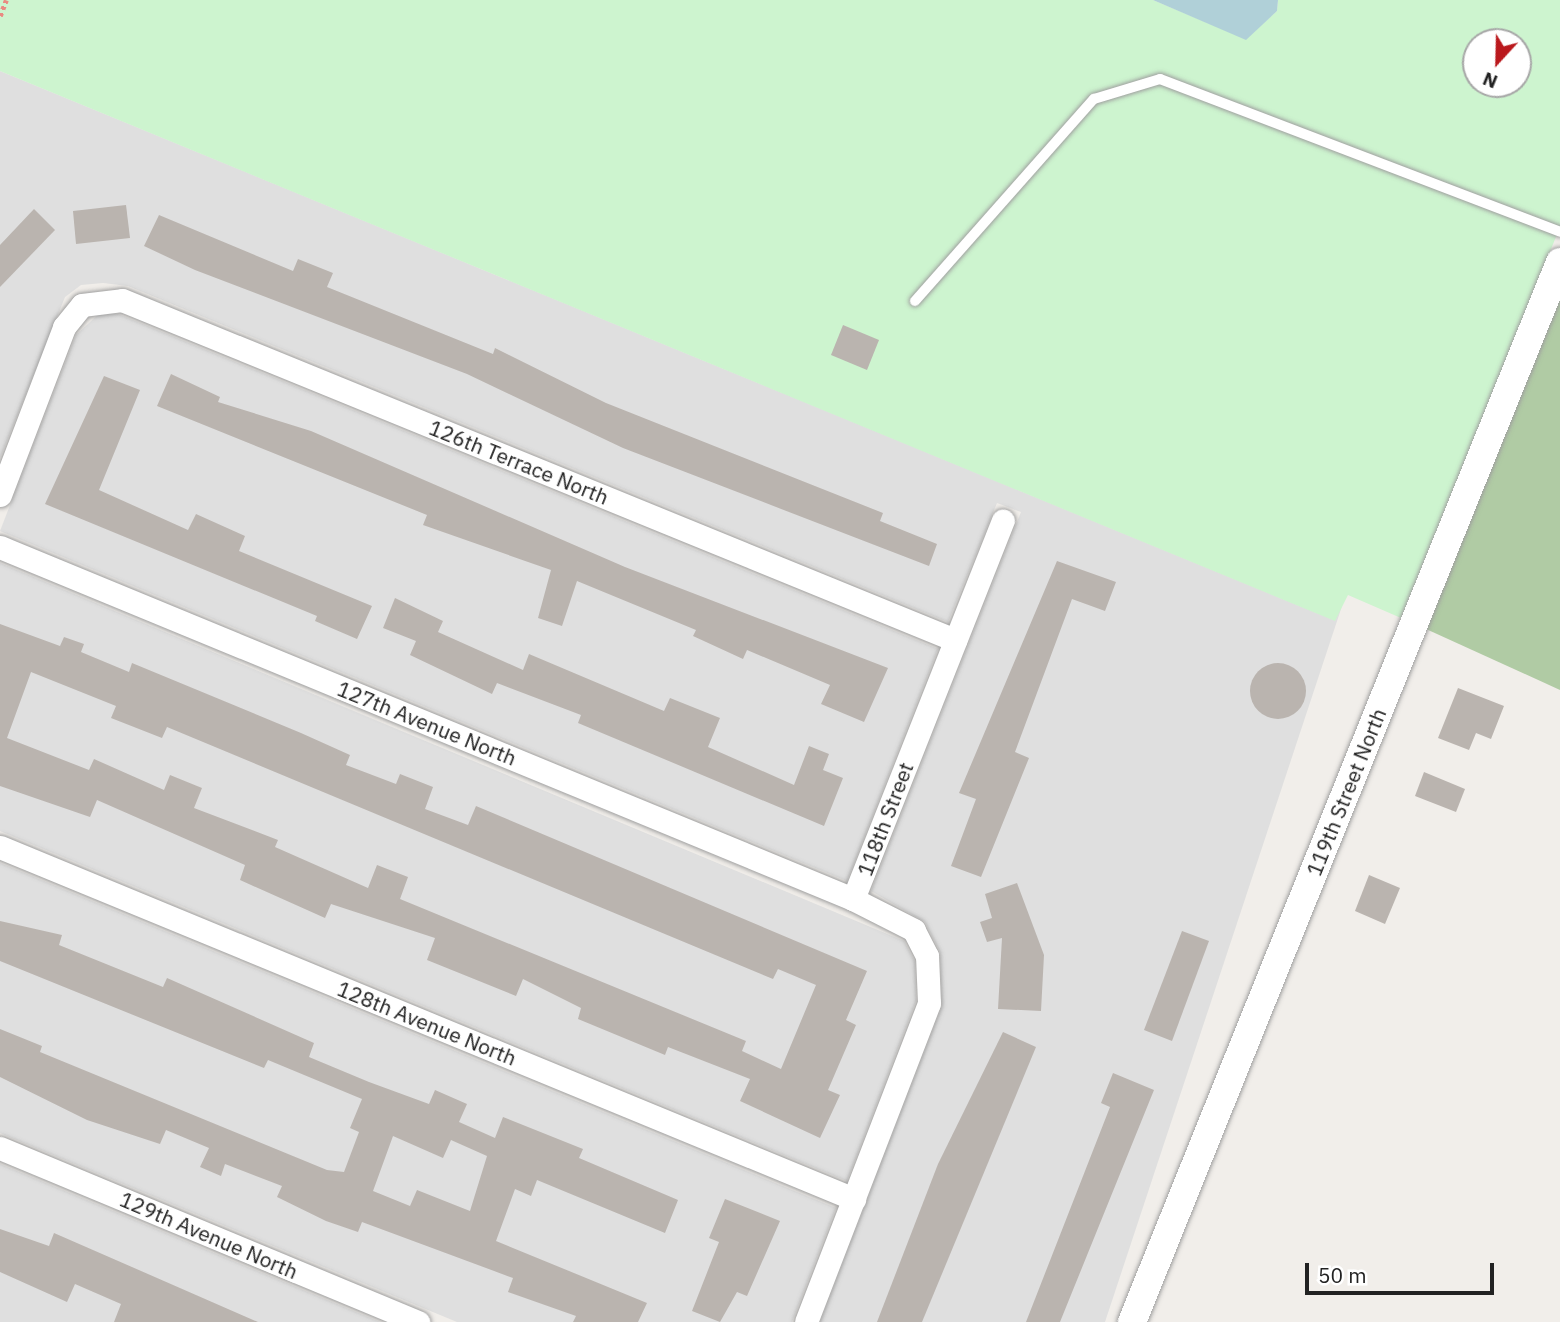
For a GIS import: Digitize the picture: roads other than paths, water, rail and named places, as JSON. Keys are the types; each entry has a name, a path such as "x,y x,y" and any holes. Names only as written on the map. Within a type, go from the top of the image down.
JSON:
{"street":[{"name":"119th Street North","path":"1132,1322 1560,262"},
{"name":"126th Terrace North","path":"0,495 64,327 82,305 122,300 955,640"},
{"name":"118th Street","path":"806,1322 920,1035 932,979 914,930 853,899 1003,521"},
{"name":"127th Avenue North","path":"0,547 853,899"},
{"name":"128th Avenue North","path":"0,847 854,1199"},
{"name":"129th Avenue North","path":"0,1149 418,1322"}],"lane":[{"path":"915,301 1094,99 1160,79 1560,232"}],"water":[{"path":"1153,0 1278,0 1277,11 1246,40"}]}
